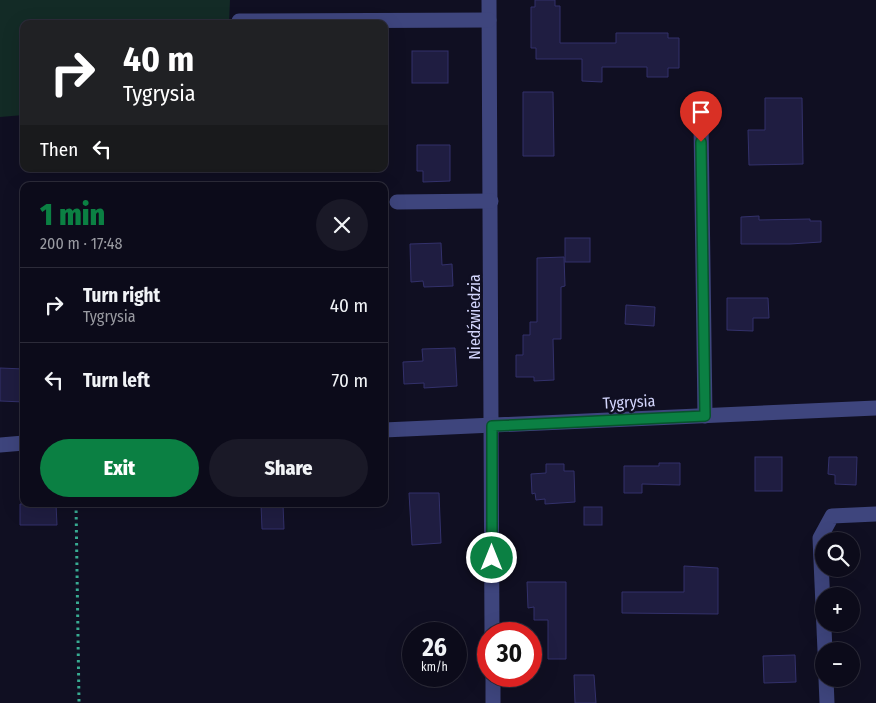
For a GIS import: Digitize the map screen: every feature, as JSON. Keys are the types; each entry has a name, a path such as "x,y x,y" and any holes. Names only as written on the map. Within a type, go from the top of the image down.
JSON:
{"street":[{"name":"Niedźwiedzia","path":"489,0 492,622"},
{"path":"388,20 489,20"},
{"path":"701,123 705,416"},
{"path":"397,202 491,201"},
{"name":"Tygrysia","path":"388,430 876,408"},
{"path":"0,445 20,444"},
{"path":"824,642 820,538 832,516 876,514"},
{"path":"492,687 493,703"},
{"path":"826,687 827,703"}],"path":[{"path":"76,507 79,703"}],"green space":[{"path":"0,0 230,0 229,20 20,20 20,115 0,117"}],"building":[{"path":"535,0 555,0 555,6 560,6 560,43 616,43 616,33 668,33 668,38 679,38 679,68 668,68 668,77 647,77 647,67 602,67 602,82 582,81 582,59 536,59 536,48 531,48 531,7 535,7"},
{"path":"412,51 448,51 448,83 412,83"},
{"path":"523,92 553,92 554,156 523,156"},
{"path":"765,98 802,98 803,164 749,165 748,130 765,130"},
{"path":"417,145 450,145 450,181 423,182 423,171 417,171"},
{"path":"759,216 759,220 810,219 810,221 821,221 821,242 741,244 741,217"},
{"path":"565,238 590,238 590,262 565,262"},
{"path":"441,243 442,265 452,264 453,286 424,287 423,281 411,282 410,244"},
{"path":"564,257 565,286 561,287 561,339 553,339 554,380 534,381 534,377 516,377 516,355 523,355 523,335 530,335 530,322 537,322 537,258"},
{"path":"727,298 768,298 769,318 753,318 753,331 727,330"},
{"path":"626,305 655,307 654,326 625,324"},
{"path":"455,348 457,386 424,388 424,383 404,384 403,362 423,361 422,349"},
{"path":"0,368 20,369 20,402 0,401"},
{"path":"755,457 782,457 782,491 755,491"},
{"path":"829,457 857,457 856,485 835,484 835,475 828,474"},
{"path":"659,463 680,463 680,485 642,484 642,493 624,493 624,466 659,466"},
{"path":"546,464 564,464 564,471 574,471 575,502 545,504 545,499 536,500 535,493 532,494 531,474 546,473"},
{"path":"409,493 439,493 441,543 412,545"},
{"path":"20,507 56,507 57,525 20,525"},
{"path":"261,507 283,507 284,529 262,529"},
{"path":"584,507 602,507 602,525 584,525"},
{"path":"684,566 718,568 718,614 622,613 622,592 684,592"},
{"path":"527,582 566,582 566,659 548,659 548,620 534,620 534,607 528,608"},
{"path":"795,655 796,682 764,683 763,656"},
{"path":"574,675 594,675 596,703 575,703"}],"route":[{"path":"492,558 492,426 705,416 701,142"}]}
